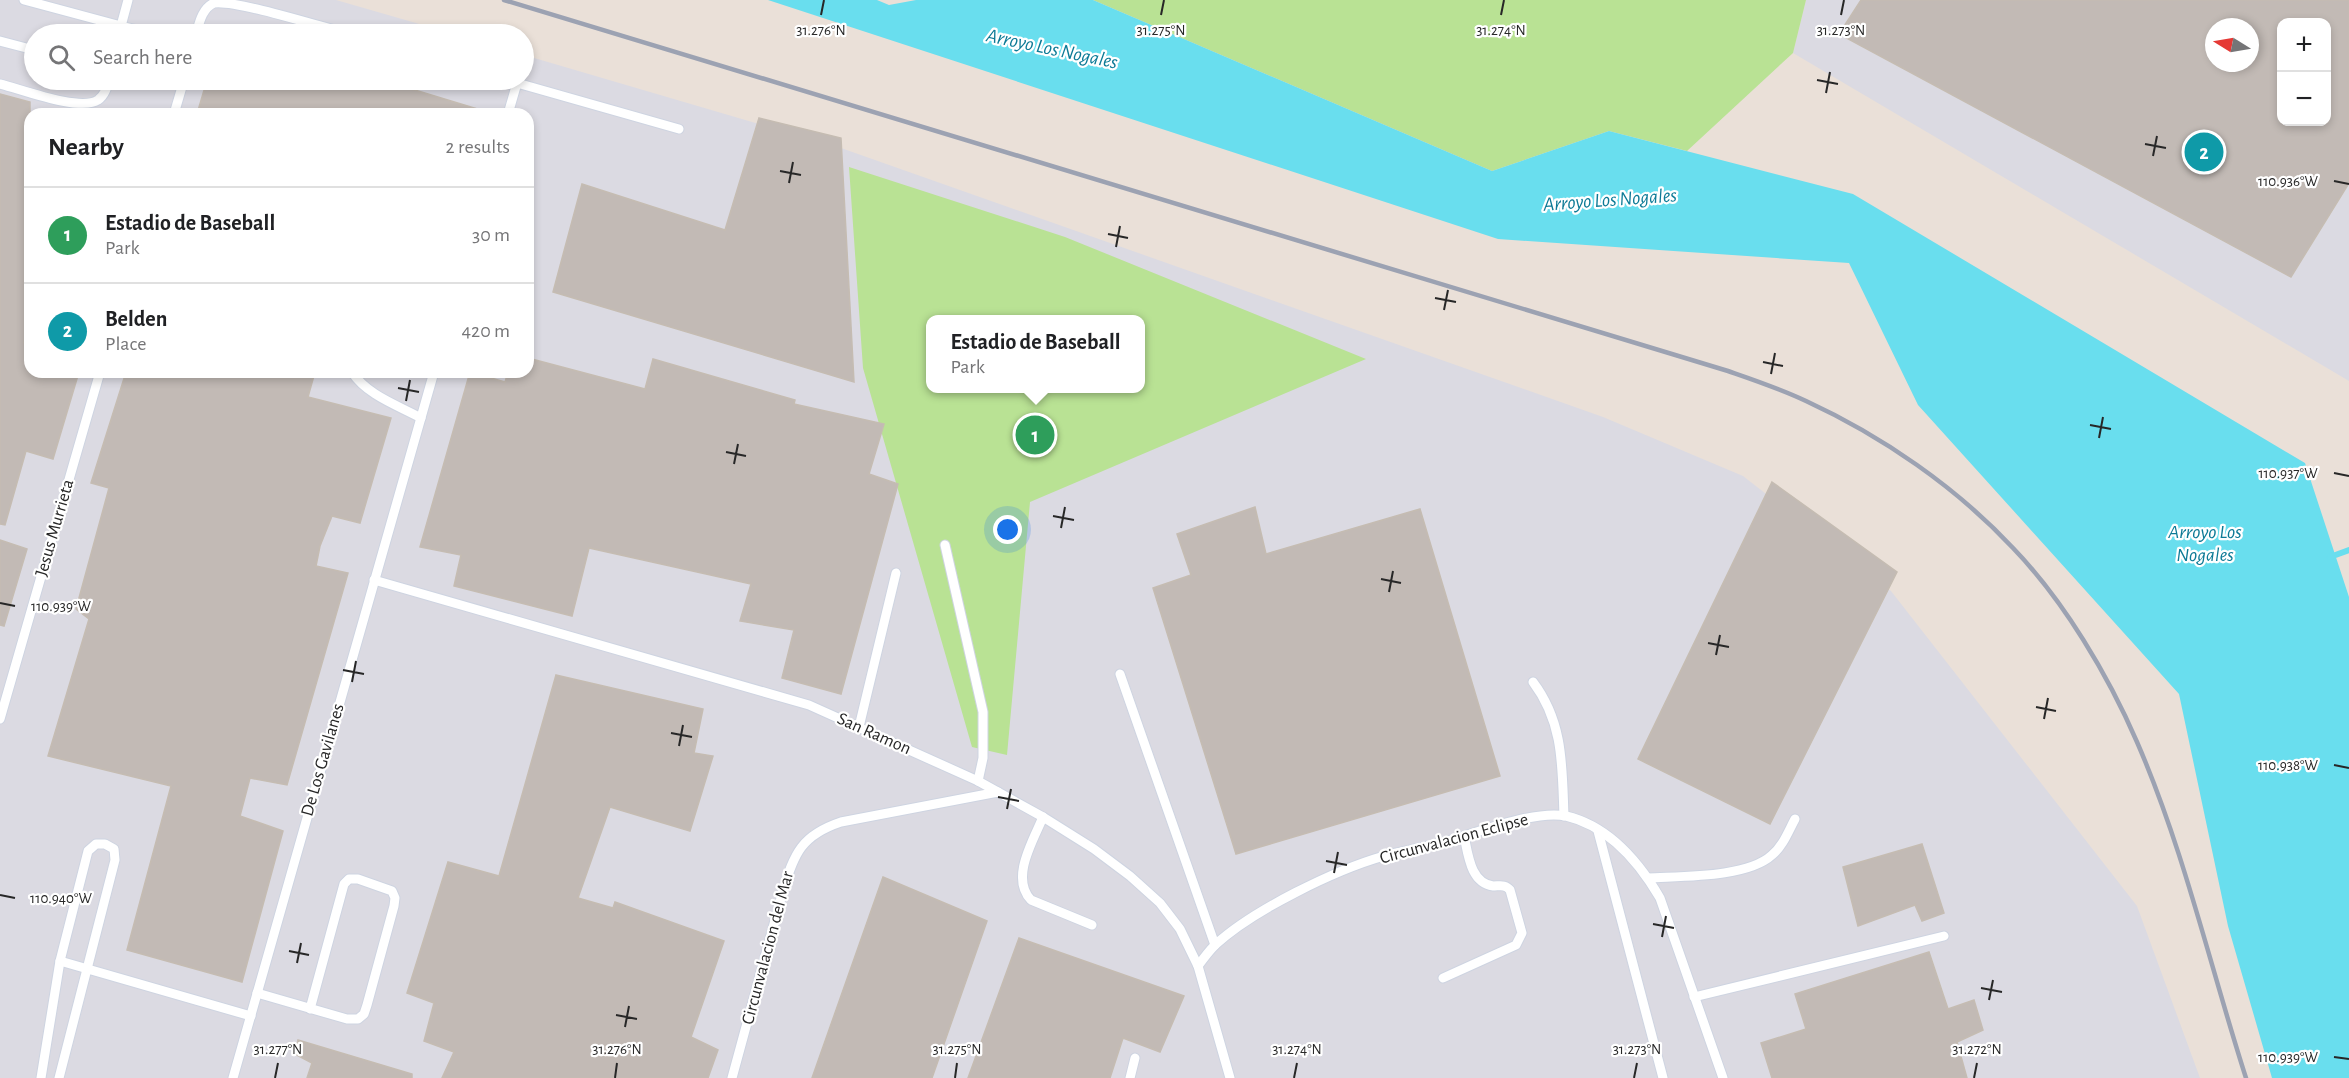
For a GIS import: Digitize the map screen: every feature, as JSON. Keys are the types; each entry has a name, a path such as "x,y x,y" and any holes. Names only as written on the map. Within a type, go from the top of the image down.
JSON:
{"lane":[{"path":"24,0 101,24"},
{"path":"122,24 128,0"},
{"path":"200,24 205,9 213,3 243,3 315,24"},
{"path":"0,41 24,47"},
{"path":"0,84 24,90"},
{"path":"534,88 680,129"},
{"path":"24,90 81,104 98,100 106,90"},
{"path":"176,108 181,90"},
{"path":"510,108 515,90"},
{"name":"Jesus Murrieta","path":"0,719 98,378"},
{"path":"358,378 372,392 421,418"},
{"name":"De Los Gavilanes","path":"233,1078 432,378"},
{"path":"945,545 983,712 983,758 978,781"},
{"path":"859,727 896,573"},
{"name":"San Ramon","path":"374,580 809,705 978,781 1043,817 1130,876 1160,903 1180,929 1198,966 1230,1078"},
{"path":"1120,674 1215,945"},
{"path":"1533,682 1546,700 1555,721 1562,775 1564,816"},
{"name":"Circunvalacion del Mar","path":"732,1078 792,861 804,842 821,829 841,822 998,792"},
{"name":"Circunvalacion Eclipse","path":"1198,966 1215,945 1243,924 1311,884 1382,857 1464,836 1495,825 1548,816 1564,816 1582,821 1617,842 1648,878 1660,898 1723,1078"},
{"path":"1043,817 1024,865 1022,881 1024,892 1030,900 1092,925"},
{"path":"1648,878 1755,867 1772,855 1782,843 1795,819"},
{"path":"1598,831 1663,1078"},
{"path":"1443,978 1516,945 1522,933 1510,890 1507,886 1485,884 1478,878 1472,870 1464,836"},
{"path":"41,1078 60,961 88,851 96,844 105,844 114,849 115,860 89,969 59,1078"},
{"path":"257,993 347,1019 358,1019 364,1014 394,906 395,898 392,891 358,879 349,879 344,884 310,1008"},
{"path":"1694,997 1944,936"},
{"path":"60,961 251,1016"},
{"path":"1130,1078 1135,1058"}],"shaded area":[{"path":"0,0 336,0 419,24 24,24 24,90 534,90 534,58 841,148 1603,417 1743,476 1891,591 2137,906 2200,1078 0,1078"},
{"path":"1806,0 2349,0 2349,381 1793,53"}],"green space":[{"path":"1093,0 1806,0 1793,53 1687,151 1609,131 1492,171"},
{"path":"849,167 1065,237 1366,359 1030,502 1007,755 972,747 863,368"}],"water":[{"name":"Arroyo Los Nogales","path":"768,0 877,0 889,5 916,0 1093,0 1492,171 1609,131 1853,194 2305,463 2349,597 2349,1078 2272,1078 2228,926 2179,694 1918,405 1849,263 1498,239"}],"building":[{"path":"1861,0 2349,0 2349,183 2291,277 1839,34"},
{"path":"204,90 415,90 474,108 199,108"},
{"path":"0,94 30,102 30,108 24,108 24,378 77,378 53,459 26,451 5,525 0,524"},
{"path":"759,118 841,138 854,382 553,292 582,184 725,230"},
{"path":"653,359 795,400 794,404 884,424 869,474 898,484 841,694 782,678 794,630 740,621 751,584 589,548 572,616 454,586 461,555 420,547 468,378 491,378 505,382 506,378 534,378 534,360 645,389"},
{"path":"124,378 313,378 308,397 391,418 360,523 332,516 320,546 316,566 348,573 287,785 250,778 240,816 283,831 242,982 127,950 171,786 48,756 89,619 76,609 109,488 91,483"},
{"path":"1772,482 1897,572 1770,824 1638,759"},
{"path":"1255,507 1266,554 1420,509 1500,776 1236,854 1153,588 1191,575 1177,534"},
{"path":"0,540 27,549 4,626 0,625"},
{"path":"556,675 703,709 694,753 713,756 690,831 610,807 578,898 613,908 615,902 724,941 691,1037 718,1050 708,1078 442,1078 454,1052 424,1041 434,1003 407,993 448,862 499,876"},
{"path":"1922,844 1944,913 1922,921 1915,905 1858,926 1843,867"},
{"path":"883,877 987,921 932,1078 812,1078"},
{"path":"1019,938 1184,996 1160,1052 1123,1038 1110,1078 968,1078"},
{"path":"1929,952 1948,1009 1974,1000 1983,1030 1957,1042 1967,1078 1772,1078 1761,1043 1806,1029 1795,994"},
{"path":"298,1040 412,1074 412,1078 307,1078 312,1063 295,1054"}],"waterway":[{"path":"2330,557 2349,550"}],"railway":[{"path":"504,0 1728,371 1806,401 1890,447 1967,504 2013,548 2050,591 2067,615 2113,691 2137,742 2169,824 2246,1078"}],"place":[{"name":"Belden","path":"2204,152"},
{"name":"Estadio de Baseball","path":"1035,435"}]}
